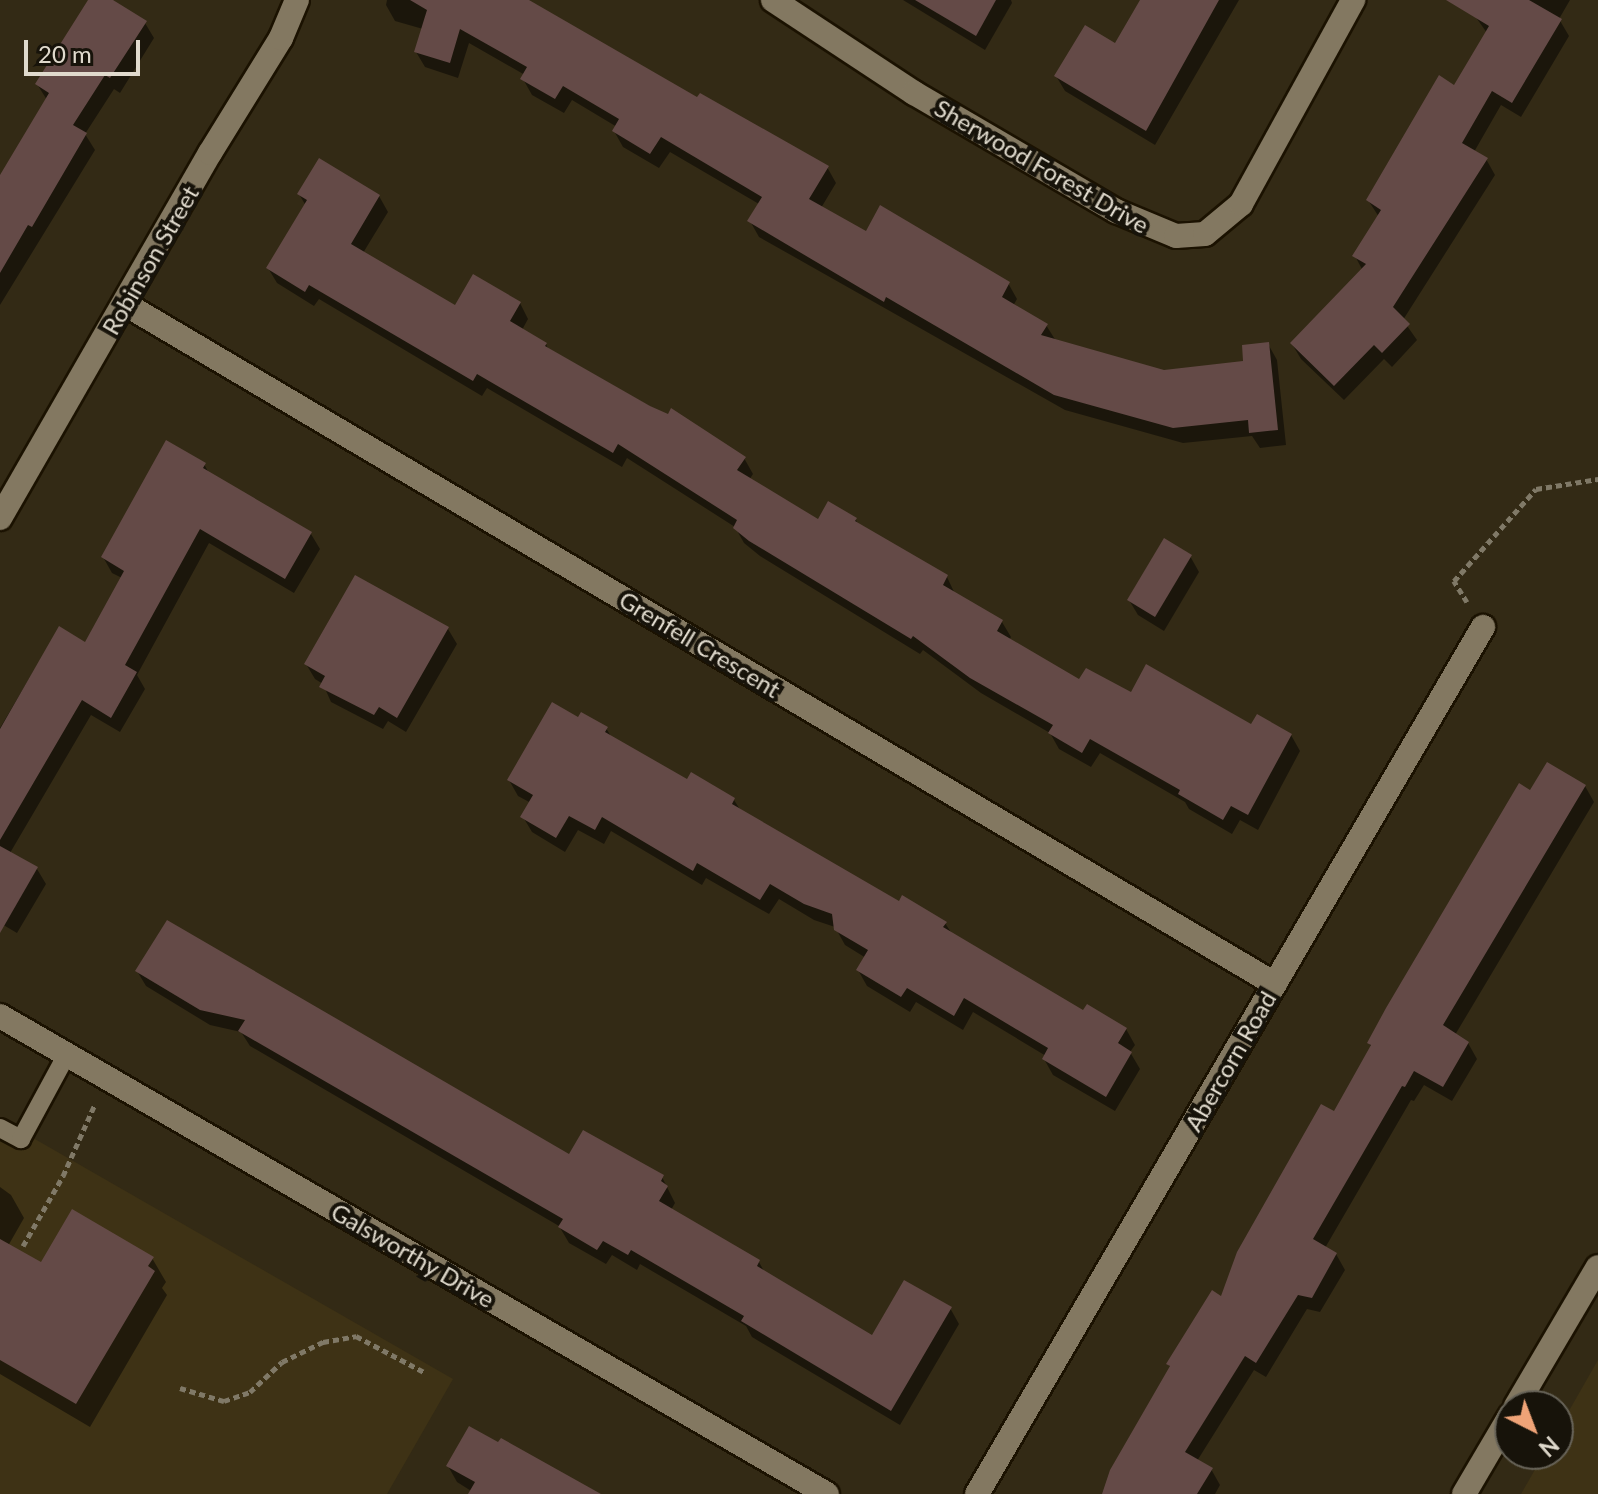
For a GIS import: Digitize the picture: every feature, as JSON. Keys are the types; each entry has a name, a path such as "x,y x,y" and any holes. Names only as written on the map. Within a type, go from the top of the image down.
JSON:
{"street":[{"name":"Robinson Street","path":"0,518 281,38 297,0"},
{"name":"Sherwood Forest Drive","path":"773,0 914,93 1116,211 1176,236 1205,234 1241,204 1353,0"},
{"name":"Grenfell Crescent","path":"125,304 1275,984"},
{"name":"Abercorn Road","path":"977,1494 1483,627"},
{"name":"Galsworthy Drive","path":"0,1016 827,1494"},
{"path":"1525,1390 1598,1267"},
{"path":"1464,1494 1494,1443"}],"lane":[{"path":"0,1128 21,1139 67,1054"}],"path":[{"path":"1483,627 1454,581 1536,489 1598,479"},
{"path":"23,1246 63,1176 106,1077"},
{"path":"180,1388 224,1401 250,1392 282,1362 323,1342 356,1336 426,1373"}],"shaded area":[{"path":"0,1119 453,1379 387,1494 0,1494"},
{"path":"1598,1360 1598,1494 1521,1494 1535,1470 1574,1470 1574,1402"}],"building":[{"path":"88,0 113,0 147,21 110,78 105,75 73,125 87,133 32,227 28,225 0,273 0,175 49,93 35,84"},
{"path":"410,0 529,0 697,97 700,93 829,166 809,199 866,231 880,205 1010,282 1002,297 1048,324 1041,335 1164,370 1243,361 1242,345 1269,342 1278,430 1249,433 1248,420 1173,428 1054,395 886,297 884,302 747,221 762,197 661,137 650,154 612,131 619,119 563,86 555,99 520,79 527,67 460,29 450,63 414,52 427,10"},
{"path":"915,0 996,0 976,36"},
{"path":"1140,0 1219,0 1146,131 1054,76 1085,25 1115,43"},
{"path":"1446,0 1529,0 1562,19 1512,103 1492,91 1462,143 1488,158 1393,307 1410,324 1382,353 1374,345 1334,386 1290,343 1366,264 1352,256 1381,210 1366,200 1439,75 1454,85 1489,26"},
{"path":"319,158 380,195 351,244 455,305 473,274 521,302 510,321 547,343 545,346 650,406 668,414 671,408 746,457 737,470 818,519 828,501 857,518 855,521 948,575 943,585 1003,620 997,631 1079,679 1086,668 1131,692 1146,664 1251,724 1257,714 1292,734 1248,815 1231,806 1223,820 1178,794 1180,790 1090,739 1082,753 1048,733 1053,725 970,678 913,636 911,639 749,541 733,528 737,520 618,444 613,453 477,374 473,381 309,285 305,292 266,268 307,200 297,194"},
{"path":"166,440 206,463 203,468 312,532 285,579 200,529 125,665 137,672 111,718 82,700 0,840 0,729 59,626 85,642 124,571 101,557"},
{"path":"1164,538 1192,555 1155,617 1127,600"},
{"path":"355,575 449,627 397,718 379,707 374,715 319,687 325,676 304,664"},
{"path":"552,702 578,717 581,712 608,727 605,732 687,779 691,772 735,798 732,804 899,901 902,895 947,922 943,927 1083,1010 1087,1004 1127,1028 1118,1043 1132,1052 1106,1097 1042,1059 1048,1048 964,998 954,1016 907,988 901,997 856,970 868,950 834,930 832,914 804,904 770,884 760,900 697,863 693,871 602,817 595,830 569,816 556,838 520,817 533,795 507,780"},
{"path":"1547,762 1586,785 1443,1025 1469,1042 1443,1087 1414,1071 1405,1087 1402,1086 1313,1239 1337,1253 1312,1298 1298,1295 1256,1363 1245,1356 1185,1452 1213,1468 1197,1494 1102,1494 1110,1470 1170,1366 1166,1364 1212,1290 1221,1296 1237,1252 1321,1104 1334,1111 1371,1045 1367,1043 1386,1008 1519,783 1530,790"},
{"path":"0,846 38,867 0,933"},
{"path":"167,920 569,1154 583,1130 664,1175 661,1181 668,1186 659,1201 760,1260 757,1266 872,1335 904,1280 952,1307 891,1411 741,1321 744,1316 631,1250 628,1255 603,1241 597,1250 558,1227 563,1219 238,1031 245,1020 200,1010 135,971"},
{"path":"72,1209 154,1257 148,1266 155,1271 76,1404 0,1360 0,1239 41,1262"},
{"path":"469,1426 498,1442 501,1438 601,1494 468,1494 475,1482 446,1466"}]}
